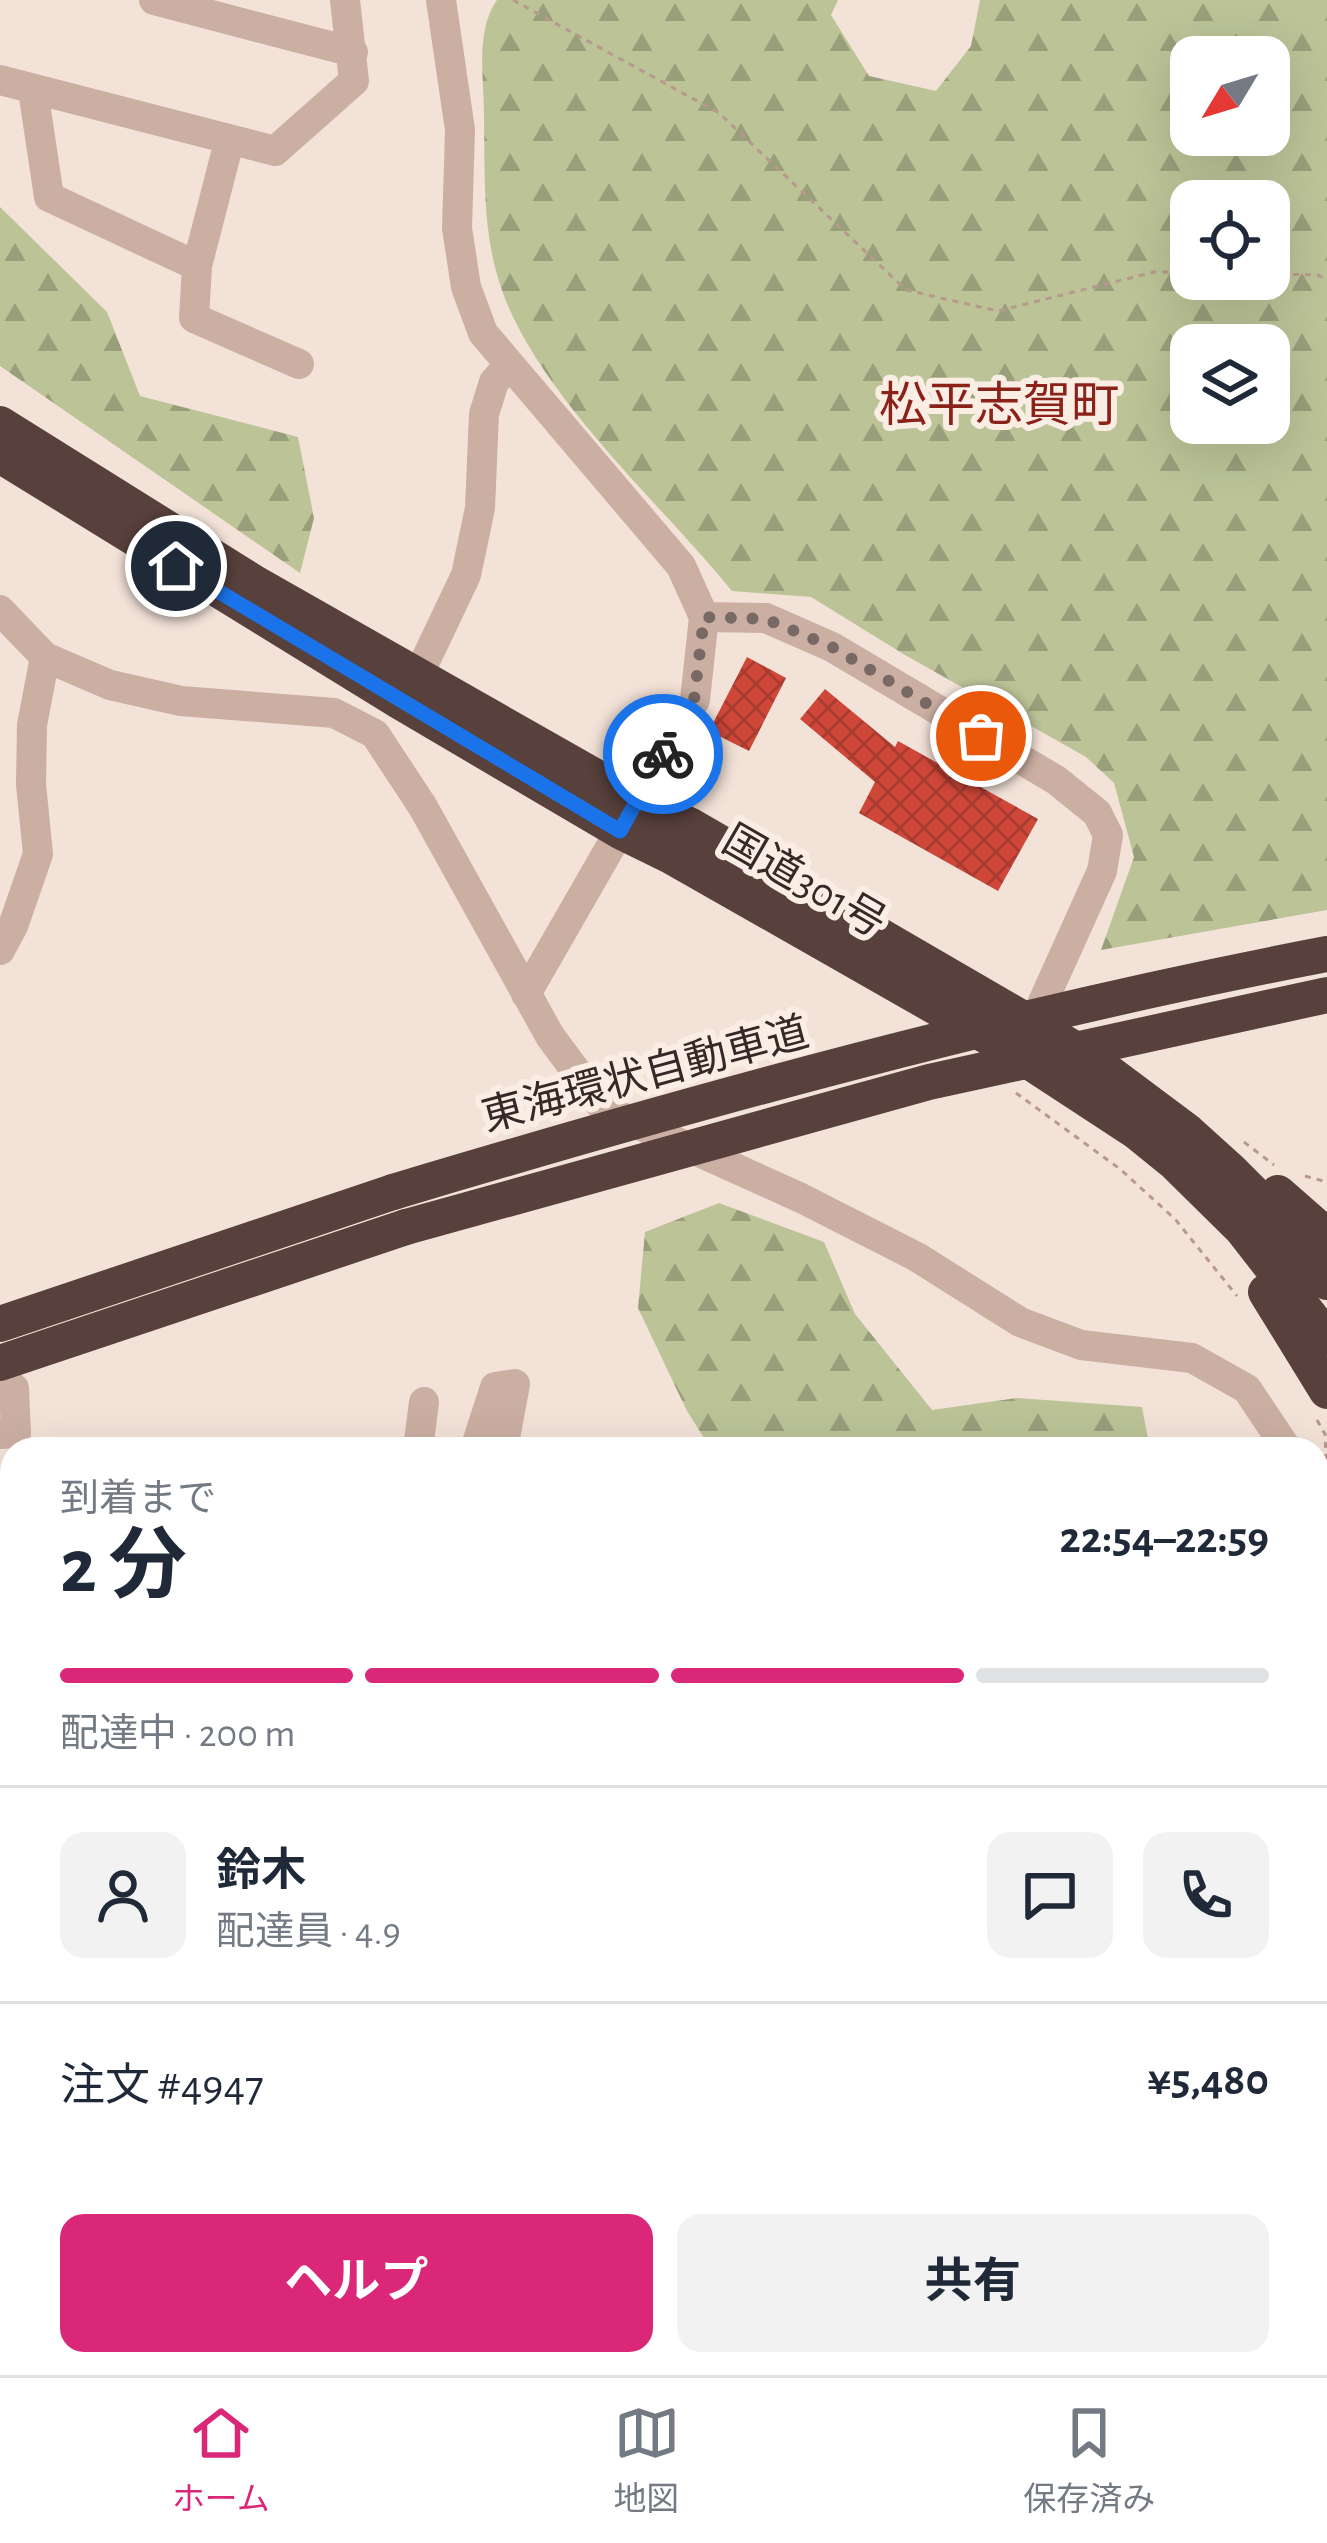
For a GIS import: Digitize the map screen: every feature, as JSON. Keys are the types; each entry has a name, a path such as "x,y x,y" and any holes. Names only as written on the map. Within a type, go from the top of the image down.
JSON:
{"highway":[{"name":"国道301号","path":"0,424 256,584 418,676 629,816 691,867 1072,1087 1174,1162 1257,1247 1327,1338"},
{"name":"国道301号","path":"0,455 211,588 629,816 691,826 1085,1055 1188,1132 1230,1170 1269,1209 1327,1282"},
{"name":"東海環状自動車道","path":"0,1324 393,1192 874,1057 1327,954"},
{"name":"東海環状自動車道","path":"0,1363 406,1227 929,1082 1327,994"},
{"path":"931,1006 1108,1123 1174,1183 1261,1286 1320,1403"},
{"path":"1085,1055 1198,1128 1327,1236"}],"street":[{"path":"154,0 353,52"},
{"path":"0,80 275,151 354,81 345,0"},
{"path":"442,0 460,130 457,228 466,287 483,333 680,566 704,617 694,700 526,994"},
{"path":"33,90 50,197 197,266"},
{"path":"229,142 197,266 194,318 299,364"},
{"path":"418,676 466,575 480,508 484,414 494,382 508,366"},
{"path":"0,610 45,657 110,686 181,700 334,712 375,734 423,807 550,1036 604,1109 801,1198 917,1257 1019,1322 1081,1345 1192,1358 1247,1389 1279,1437"},
{"path":"704,617 766,619 832,647 1056,780 1097,813 1108,835 1102,871 1033,1024"},
{"path":"0,950 38,854 32,725 45,657"},
{"path":"479,1437 495,1387 514,1384 505,1437"},
{"path":"0,1385 14,1388 16,1433 0,1434"},
{"path":"420,1437 424,1402"}],"path":[{"path":"513,0 718,113 906,290 998,311 1170,272"},
{"path":"1290,274 1318,275 1327,280"},
{"path":"1009,1087 1120,1169 1175,1219 1243,1303"},
{"path":"1320,1403 1325,1437"}],"green space":[{"path":"497,0 838,0 831,15 869,76 936,91 971,46 980,0 1327,0 1327,910 1101,950 1134,857 1114,783 1086,757 811,597 732,591 567,402 514,319 498,278 487,217 482,55 486,26"},
{"path":"0,207 107,312 140,396 298,437 314,518 300,573 0,366"},
{"path":"719,1203 824,1242 855,1314 932,1410 1017,1398 1142,1407 1148,1437 703,1437 638,1308 645,1232"}],"building":[{"path":"747,657 786,678 749,751 709,731"},
{"path":"825,689 895,747 898,741 1038,819 998,891 859,813 875,782 800,719"}],"way so far":[{"path":"663,754 694,700 704,617 766,619 832,647 981,736"}],"district":[{"name":"松平志賀町","path":"999,404"}],"route":[{"path":"176,566 620,831 663,754"}]}
